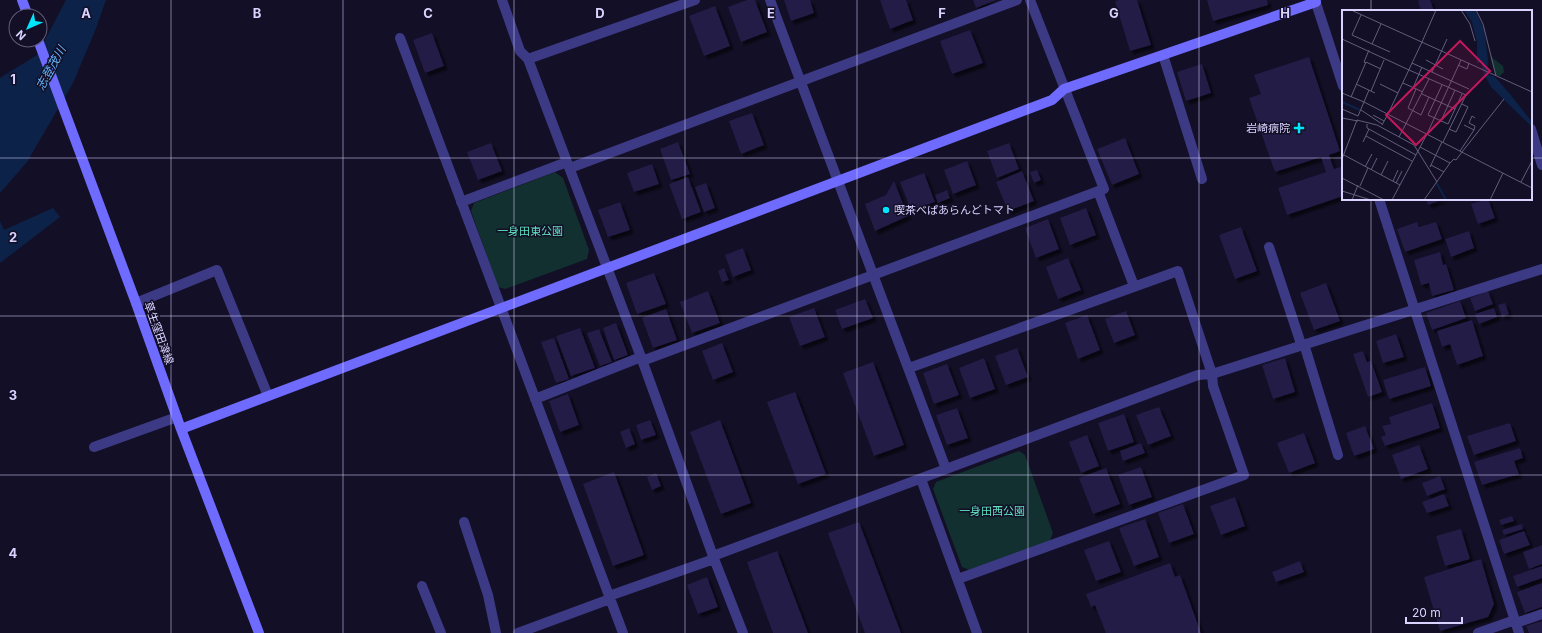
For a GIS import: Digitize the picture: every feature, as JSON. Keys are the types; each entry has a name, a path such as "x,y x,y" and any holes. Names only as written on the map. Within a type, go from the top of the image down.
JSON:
{"street":[{"path":"502,0 520,50 528,58 743,633"},
{"path":"528,58 695,0"},
{"path":"770,0 946,469"},
{"path":"461,202 801,81 1017,0"},
{"path":"535,399 1104,189 1030,0"},
{"path":"181,429 1052,100 1064,89 1317,0 1342,83"},
{"path":"400,38 623,633"},
{"name":"草生窪田津線","path":"41,48 136,303 181,429 259,633"},
{"path":"1163,55 1202,179"},
{"path":"1532,132 1542,165"},
{"path":"1098,190 1134,286"},
{"path":"1380,200 1519,633"},
{"path":"1269,248 1338,455"},
{"path":"518,633 946,469 1198,375 1212,374 1542,268"},
{"path":"136,303 217,270 268,396"},
{"path":"909,368 1178,271 1212,374 1213,386 1244,475 958,579"},
{"path":"94,447 177,417"},
{"path":"921,479 958,579 976,633"},
{"path":"464,522 488,595 496,633"},
{"path":"422,586 441,633"},
{"path":"1478,633 1542,614"}],"green space":[{"name":"一身田東公園","path":"555,172 563,178 589,250 587,259 505,289 498,287 471,211 474,203"},
{"name":"一身田西公園","path":"1019,451 1025,455 1053,533 1050,541 969,570 962,567 933,489 936,482"}],"water":[{"name":"志登茂川","path":"66,0 106,0 95,31 73,83 27,162 0,193 0,78 37,55 41,48 48,48 48,34"},
{"path":"53,208 60,217 0,263 0,221 4,230"}],"building":[{"path":"747,0 755,0 767,32 741,42 728,7"},
{"path":"784,0 810,0 814,13 791,21"},
{"path":"880,0 906,0 913,20 890,29"},
{"path":"973,0 996,0 976,8"},
{"path":"1137,0 1151,45 1130,51 1115,1"},
{"path":"1207,0 1267,0 1268,5 1213,21"},
{"path":"1430,0 1434,10 1421,10 1418,1"},
{"path":"715,6 730,46 704,56 689,16"},
{"path":"970,30 983,63 952,74 940,41"},
{"path":"432,33 444,66 425,73 413,40"},
{"path":"1309,57 1340,151 1329,155 1334,169 1342,166 1342,196 1287,215 1278,188 1326,172 1321,157 1275,172 1249,98 1261,94 1254,75"},
{"path":"1202,64 1211,93 1186,101 1177,72"},
{"path":"752,113 764,145 741,154 729,121"},
{"path":"1125,138 1139,174 1112,185 1097,149"},
{"path":"678,142 690,174 671,180 660,149"},
{"path":"491,143 502,171 478,180 467,152"},
{"path":"1009,143 1019,169 997,178 987,151"},
{"path":"967,161 976,185 953,194 944,170"},
{"path":"652,164 659,184 634,192 627,173"},
{"path":"1037,170 1041,180 1034,183 1030,172"},
{"path":"1022,171 1034,201 1008,211 996,182"},
{"path":"924,173 935,202 911,210 900,182"},
{"path":"688,177 701,212 682,219 669,184"},
{"name":"喫茶べぱあらんどトマト","path":"894,181 908,216 875,231 865,204 886,195"},
{"path":"706,183 715,208 704,212 695,187"},
{"path":"947,190 950,198 938,203 935,195"},
{"path":"1426,200 1441,200 1428,205"},
{"path":"1488,200 1495,218 1478,224 1471,204"},
{"path":"620,202 630,230 608,237 598,210"},
{"path":"1086,208 1096,235 1070,245 1060,218"},
{"path":"1048,219 1059,249 1036,258 1025,228"},
{"path":"1417,222 1419,227 1436,222 1442,239 1405,252 1397,229"},
{"path":"1241,227 1257,271 1235,279 1219,235"},
{"path":"1469,231 1474,248 1451,257 1445,239"},
{"path":"743,248 751,270 733,277 725,255"},
{"path":"1440,252 1443,265 1446,264 1454,290 1432,296 1429,283 1421,285 1414,260"},
{"path":"1068,258 1081,290 1058,299 1046,267"},
{"path":"724,268 729,280 722,282 718,271"},
{"path":"654,273 666,304 637,314 626,283"},
{"path":"1326,283 1340,321 1314,330 1300,293"},
{"path":"708,291 720,323 692,333 680,302"},
{"path":"1488,291 1493,304 1475,311 1470,298"},
{"path":"865,299 873,318 842,329 835,310"},
{"path":"1460,301 1466,318 1432,330 1426,313"},
{"path":"1505,303 1509,314 1502,317 1498,305"},
{"path":"814,308 825,337 800,346 789,317"},
{"path":"1494,308 1497,317 1479,324 1475,314"},
{"path":"666,309 677,340 653,348 642,318"},
{"path":"1126,311 1135,335 1114,343 1105,319"},
{"path":"1087,315 1100,350 1078,359 1065,323"},
{"path":"1472,320 1483,356 1457,365 1450,344 1442,347 1437,331"},
{"path":"616,323 628,355 614,360 603,328"},
{"path":"580,328 595,368 571,376 556,336"},
{"path":"599,329 612,362 600,366 587,333"},
{"path":"1396,334 1404,357 1383,363 1376,341"},
{"path":"554,338 569,379 556,383 541,342"},
{"path":"722,343 733,372 713,380 702,351"},
{"path":"1017,348 1028,377 1006,385 995,356"},
{"path":"1363,351 1367,362 1371,361 1382,392 1368,397 1353,354"},
{"path":"984,358 995,389 970,398 959,368"},
{"path":"1285,358 1295,392 1273,399 1262,365"},
{"path":"873,362 904,445 874,456 843,373"},
{"path":"947,364 959,395 934,404 923,373"},
{"path":"1425,367 1431,386 1389,399 1383,380"},
{"path":"795,392 826,474 798,484 767,402"},
{"path":"568,394 579,425 560,432 549,401"},
{"path":"1432,403 1440,428 1385,446 1381,437 1386,435 1382,426 1391,424 1389,417"},
{"path":"1159,407 1171,436 1148,445 1136,415"},
{"path":"957,408 968,438 947,445 936,415"},
{"path":"1124,414 1134,442 1108,451 1098,423"},
{"path":"650,420 656,435 641,440 636,425"},
{"path":"720,420 751,503 721,514 690,432"},
{"path":"1510,423 1516,441 1474,455 1467,436"},
{"path":"1365,426 1374,449 1354,456 1346,433"},
{"path":"629,428 635,444 626,448 620,432"},
{"path":"1304,433 1315,463 1289,473 1277,443"},
{"path":"1087,435 1099,466 1081,473 1069,442"},
{"path":"1141,443 1145,453 1123,461 1120,451"},
{"path":"1419,445 1428,469 1401,479 1392,455"},
{"path":"1520,448 1523,458 1514,461 1519,474 1482,485 1474,462"},
{"path":"1141,467 1152,497 1129,505 1118,475"},
{"path":"1106,468 1120,504 1093,514 1079,478"},
{"path":"614,472 644,555 613,566 583,484"},
{"path":"656,473 661,486 652,490 647,477"},
{"path":"1440,476 1445,489 1427,496 1422,483"},
{"path":"1444,494 1449,506 1427,513 1422,502"},
{"path":"1235,497 1245,526 1221,535 1210,506"},
{"path":"1183,504 1194,534 1169,543 1158,513"},
{"path":"1512,516 1514,521 1501,525 1499,520"},
{"path":"1145,519 1159,557 1134,566 1119,528"},
{"path":"859,522 901,633 865,633 828,533"},
{"path":"1522,524 1523,529 1504,535 1502,530"},
{"path":"1461,529 1470,559 1445,566 1436,536"},
{"path":"1524,531 1530,545 1504,554 1499,540"},
{"path":"1109,541 1121,572 1096,581 1084,550"},
{"path":"1542,545 1542,564 1529,569 1523,552"},
{"path":"777,551 808,633 773,633 747,562"},
{"path":"1481,559 1494,604 1488,617 1440,631 1424,577"},
{"path":"1300,561 1304,572 1276,582 1272,572"},
{"path":"1170,563 1175,577 1180,575 1201,633 1106,633 1095,605 1091,607 1086,594"},
{"path":"1542,566 1542,578 1517,587 1513,576"},
{"path":"707,577 718,607 698,614 687,585"},
{"path":"1542,583 1542,607 1525,613 1517,592"},
{"path":"1542,621 1542,633 1529,633 1526,626"}],"place":[{"name":"岩崎病院","path":"1299,128"},
{"name":"喫茶べぱあらんどトマト","path":"886,210"}]}
